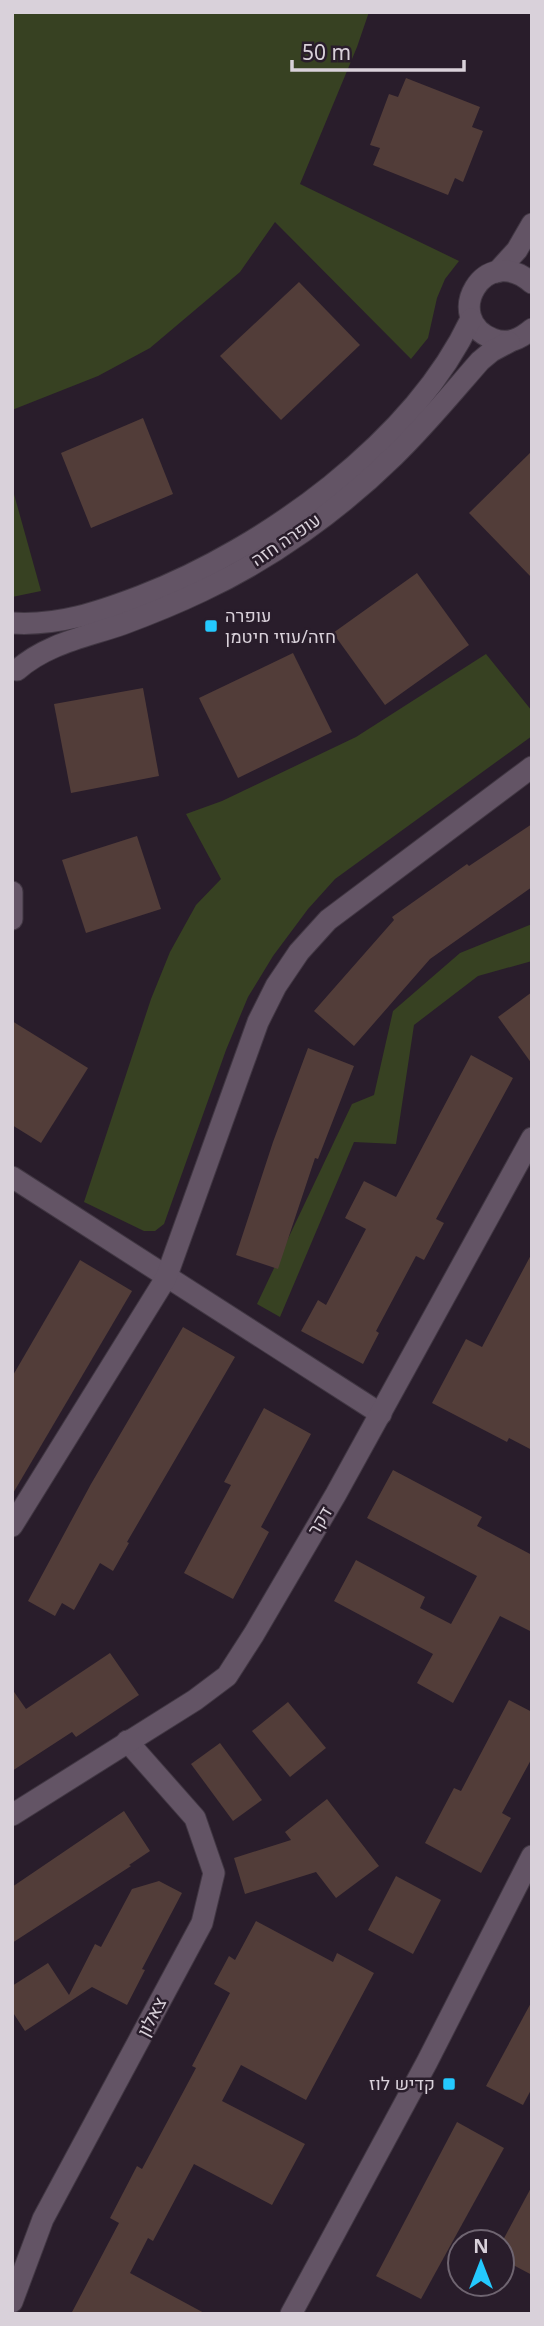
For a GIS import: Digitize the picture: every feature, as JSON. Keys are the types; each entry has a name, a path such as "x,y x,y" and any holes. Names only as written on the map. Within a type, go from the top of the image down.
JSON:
{"street":[{"path":"524,337 497,341 486,336 477,329 469,309 474,287 481,279 496,272 517,250 532,224"},
{"path":"496,272 513,272 532,284"},
{"name":"עופרה חזה","path":"12,623 65,620 117,605 190,575 238,550 307,503 393,429 446,365 471,319"},
{"name":"עופרה חזה","path":"15,673 30,659 47,649 122,624 203,590 276,549 340,503 376,472 421,429 480,361 492,351 524,337"},
{"path":"12,623 23,648 15,673"},
{"path":"12,1526 166,1278 258,1022 276,986 299,952 328,920 532,767"},
{"path":"12,892 12,919"},
{"name":"דקר","path":"12,1815 195,1700 227,1676 381,1414 532,1138"},
{"path":"12,1177 381,1414"},
{"name":"צאלון","path":"12,2302 43,2219 202,1923 214,1873 195,1818 127,1741"},
{"path":"291,2314 427,2062 532,1856"}],"green space":[{"path":"12,12 369,12 300,184 459,261 445,279 437,298 428,338 411,359 275,222 240,272 150,348 98,376 12,410"},
{"path":"12,487 41,591 12,597"},
{"path":"486,654 532,711 532,736 335,879 308,909 273,956 248,997 226,1050 164,1224 155,1231 144,1231 84,1202 151,999 170,952 196,905 221,879 186,814 222,801 356,737"},
{"path":"532,924 532,961 478,976 414,1025 396,1144 354,1142 280,1317 257,1304 352,1104 374,1095 393,1011 460,953"}],"building":[{"path":"406,78 480,107 472,127 483,131 463,182 455,178 448,195 373,165 380,148 370,145 389,94 398,97"},
{"path":"299,282 360,345 281,420 220,356"},
{"path":"143,418 173,494 91,528 61,453"},
{"path":"532,451 532,578 469,513"},
{"path":"417,573 469,645 385,705 333,633"},
{"path":"293,653 332,732 238,778 199,698"},
{"path":"143,688 159,776 71,793 54,704"},
{"path":"532,824 532,887 430,959 354,1046 314,1011 394,920 392,917 467,864 469,866"},
{"path":"137,836 161,909 86,933 62,860"},
{"path":"532,992 532,1064 498,1017"},
{"path":"12,1021 88,1068 41,1143 12,1125"},
{"path":"308,1048 354,1066 318,1159 315,1158 278,1269 236,1255 273,1142"},
{"path":"471,1055 513,1078 436,1219 444,1223 424,1260 416,1256 376,1331 379,1333 363,1364 301,1331 318,1300 326,1305 366,1229 345,1218 364,1181 396,1197"},
{"path":"532,1253 532,1450 509,1438 507,1442 432,1403 466,1339 482,1347"},
{"path":"80,1260 132,1291 12,1495 12,1377"},
{"path":"183,1327 235,1357 127,1542 129,1543 113,1571 100,1563 74,1610 62,1603 55,1616 28,1601 91,1484"},
{"path":"264,1408 311,1434 261,1527 269,1532 233,1599 184,1573 231,1485 224,1482"},
{"path":"393,1470 482,1517 477,1526 532,1555 532,1632 500,1616 453,1703 417,1683 433,1654 334,1601 356,1560 425,1597 420,1608 451,1624 477,1576 367,1518"},
{"path":"110,1653 139,1695 76,1737 72,1732 12,1771 12,1689 26,1709"},
{"path":"509,1700 532,1712 532,1758 502,1813 511,1818 481,1873 425,1843 454,1788 461,1791"},
{"path":"288,1702 326,1748 290,1777 252,1731"},
{"path":"220,1743 262,1800 233,1821 191,1764"},
{"path":"327,1799 379,1866 336,1898 316,1872 245,1894 234,1858 291,1840 285,1832"},
{"path":"124,1811 150,1851 12,1943 12,1887"},
{"path":"396,1876 441,1900 413,1954 368,1930"},
{"path":"159,1881 182,1893 142,1969 145,1970 127,2005 92,1987 25,2031 12,2011 12,1986 48,1963 69,1995 95,1944 101,1947 132,1889"},
{"path":"256,1921 333,1962 337,1953 374,1973 306,2100 241,2065 222,2101 305,2144 272,2205 194,2164 153,2241 148,2238 130,2273 206,2314 71,2314 119,2223 110,2218 137,2166 142,2169 196,2068 192,2066 230,1993 214,1984 229,1956 235,1960"},
{"path":"532,2001 532,2088 523,2105 486,2086"},
{"path":"457,2122 504,2148 460,2228 446,2228 446,2254 421,2299 376,2276"},
{"path":"532,2186 532,2275 516,2266 516,2228 510,2228"}],"place":[{"name":"עופרה חזה/עוזי חיטמן","path":"211,626"},
{"name":"קדיש לוז","path":"449,2084"}]}
